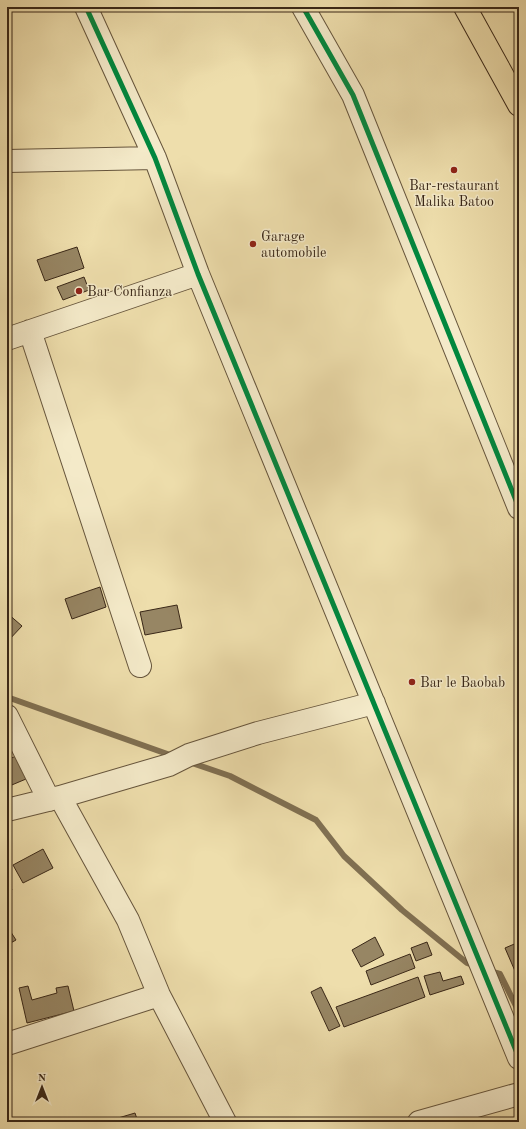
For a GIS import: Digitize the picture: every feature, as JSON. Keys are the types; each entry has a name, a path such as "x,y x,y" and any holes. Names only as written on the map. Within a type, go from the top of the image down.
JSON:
{"highway":[{"path":"465,7 519,105"}],"street":[{"path":"86,7 155,158 198,274 519,1058"},
{"path":"303,7 354,95 519,508"},
{"path":"7,161 155,158"},
{"path":"7,339 198,274"},
{"path":"30,331 140,666"},
{"path":"7,810 169,765 189,755 258,733 374,703"},
{"path":"7,716 54,798 128,920 159,995 225,1122"},
{"path":"7,1044 159,995"},
{"path":"419,1122 519,1094"}],"building":[{"path":"77,247 84,268 45,281 37,260"},
{"path":"84,277 89,290 63,300 57,287"},
{"path":"100,587 106,607 72,619 65,599"},
{"path":"177,605 182,628 145,635 140,612"},
{"path":"7,613 22,626 7,642"},
{"path":"16,756 26,779 7,787 7,760"},
{"path":"43,849 53,868 23,883 13,865"},
{"path":"7,880 12,890 7,893"},
{"path":"7,926 16,940 7,945"},
{"path":"375,937 384,955 361,967 352,950"},
{"path":"427,942 432,955 416,961 411,948"},
{"path":"519,942 519,977 518,978 505,948"},
{"path":"410,954 415,968 371,985 366,971"},
{"path":"440,972 443,981 461,976 464,984 430,995 424,976"},
{"path":"418,977 425,997 344,1027 336,1007"},
{"path":"519,982 519,996 515,984"},
{"path":"28,986 32,1000 57,993 56,988 68,986 74,1011 27,1023 19,988"},
{"path":"321,987 340,1026 329,1031 311,992"},
{"path":"135,1113 138,1122 108,1122 108,1121"}],"waterway":[{"path":"7,697 173,756"},
{"path":"189,762 230,776 316,820 344,856 402,910 467,963 476,966"},
{"path":"489,971 500,974 516,1006 519,1017"}],"cycle path":[{"path":"86,7 155,158 198,274 519,1058"},
{"path":"303,7 353,95 519,508"}],"place":[{"name":"Bar-restaurant Malika Batoo","path":"454,170"},
{"name":"Garage automobile","path":"253,244"},
{"name":"Bar Confianza","path":"79,291"},
{"name":"Bar le Baobab","path":"412,682"}]}
